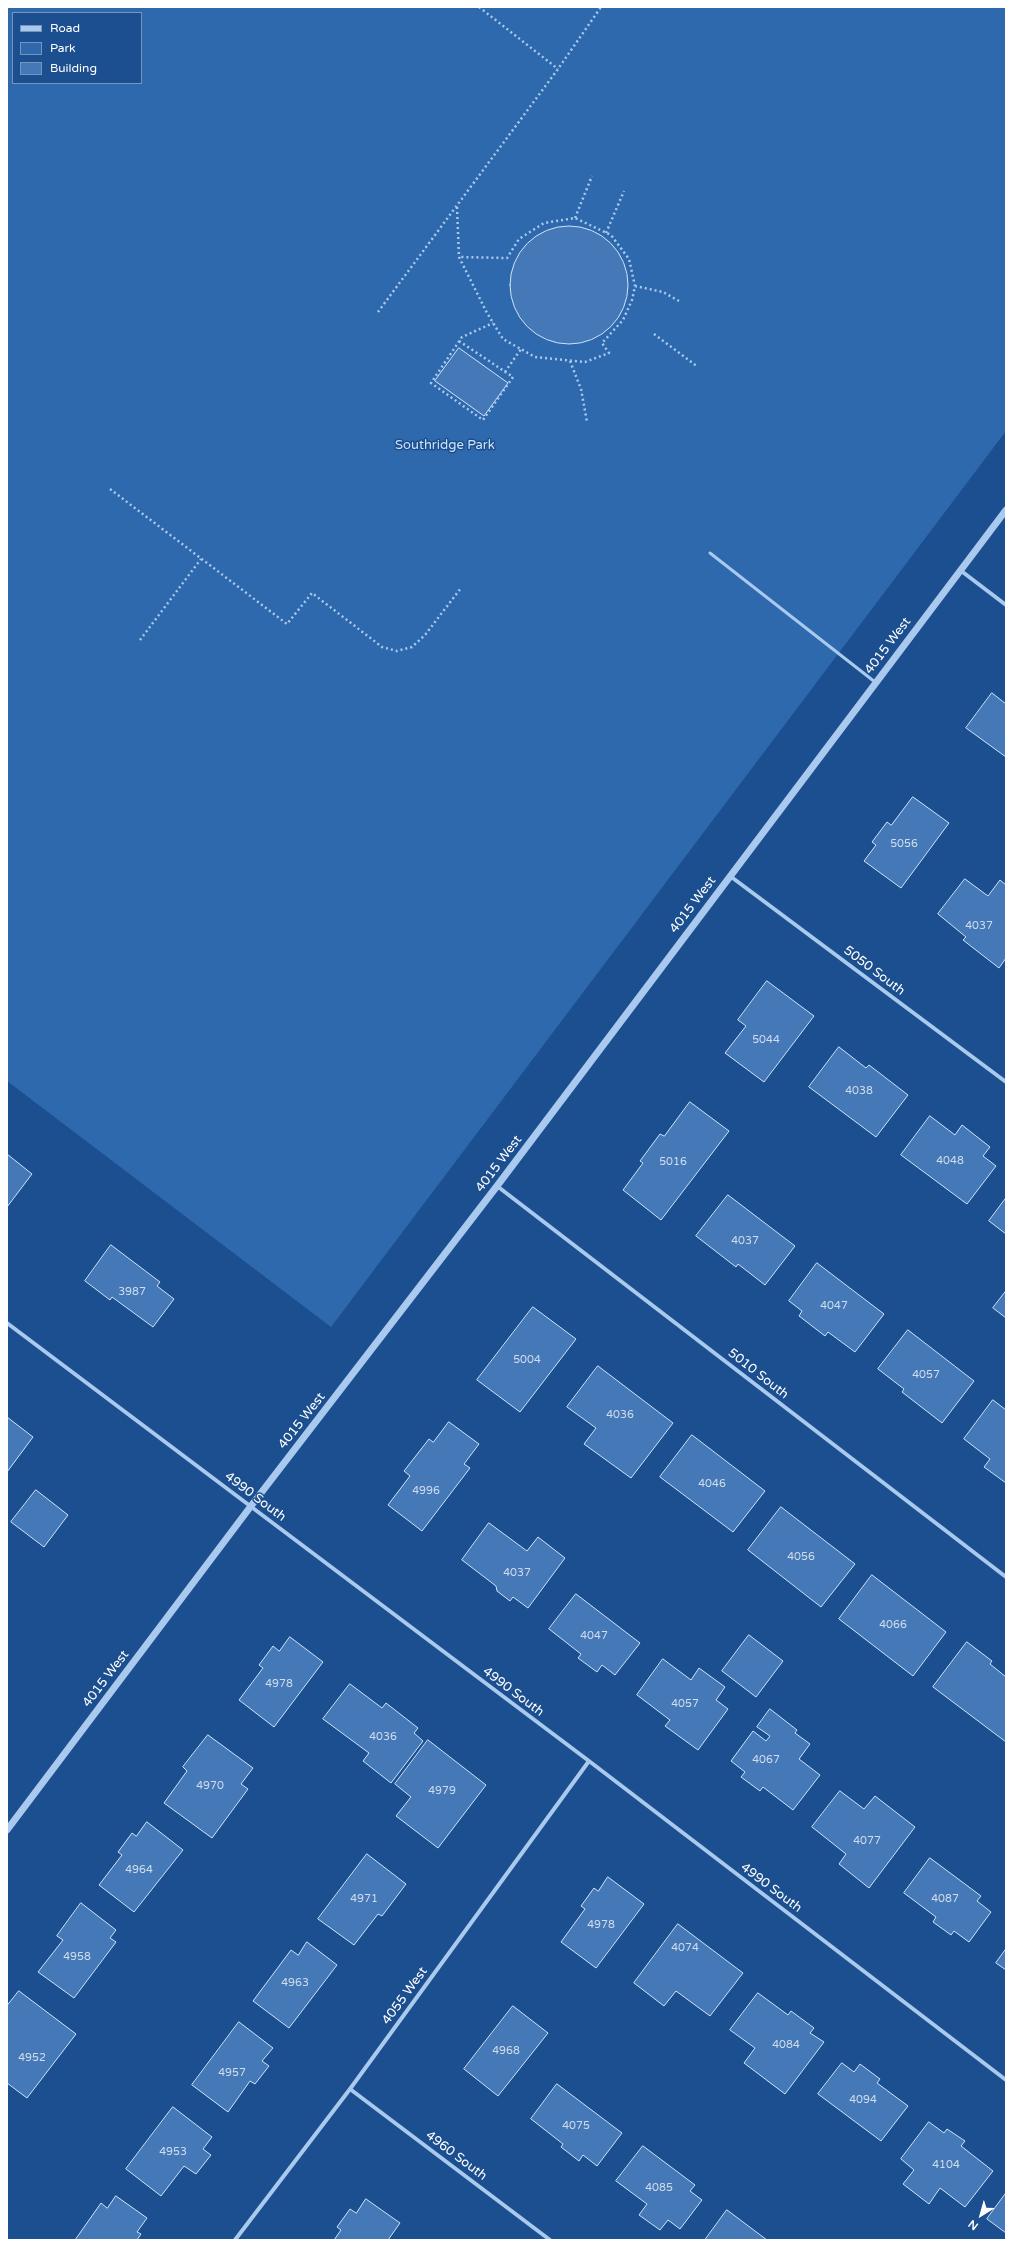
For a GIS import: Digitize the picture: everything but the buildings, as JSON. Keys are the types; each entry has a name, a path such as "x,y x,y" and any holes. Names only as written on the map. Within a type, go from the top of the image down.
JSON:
{"street":[{"name":"4015 West","path":"7,1830 251,1506 497,1186 1006,510"},
{"path":"960,570 1006,604"},
{"name":"5050 South","path":"730,876 1006,1082"},
{"name":"5010 South","path":"497,1186 1006,1577"},
{"name":"4990 South","path":"7,1323 589,1762 1006,2080"},
{"name":"4055 West","path":"235,2240 350,2089 589,1762"},
{"name":"4960 South","path":"350,2089 550,2240"}],"lane":[{"path":"710,553 876,682"}],"path":[{"path":"479,7 558,70"},
{"path":"378,312 558,70 601,7"},
{"path":"575,218 592,176"},
{"path":"606,232 624,191"},
{"path":"457,207 459,257 493,323 503,339 535,357 585,362 609,353 602,343 623,320 632,300 635,286 629,259 611,235 575,218 544,223 519,239 507,258 459,257"},
{"path":"635,286 663,292 679,301"},
{"path":"459,341 513,377 483,420 431,383 459,341 462,337 493,323"},
{"path":"654,334 698,367"},
{"path":"505,372 521,349"},
{"path":"570,361 581,389 587,422"},
{"path":"110,489 287,624 312,593 382,647 397,651 412,647 425,635 461,588"},
{"path":"140,640 201,559"}],"green space":[{"name":"Southridge Park","path":"7,7 1006,7 1006,431 331,1327 7,1081"}]}
